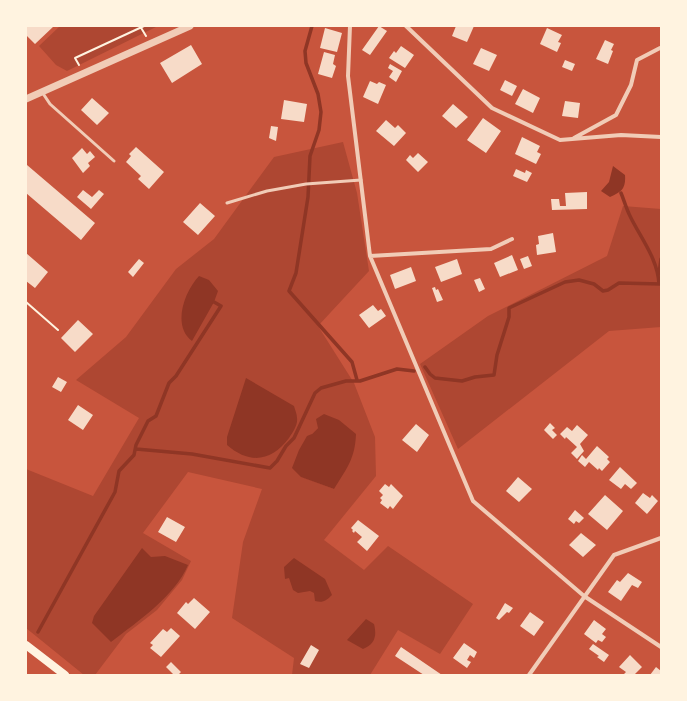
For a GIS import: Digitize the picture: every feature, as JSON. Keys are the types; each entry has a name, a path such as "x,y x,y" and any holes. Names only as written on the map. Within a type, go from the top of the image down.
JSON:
{"main road":[{"path":"26,645 65,675"}],"street":[{"path":"26,99 181,28 190,26"},
{"path":"350,26 348,76 370,256 473,501 584,596 661,647"},
{"path":"406,26 492,108 560,140 621,135 661,137"},
{"path":"572,139 616,115 631,85 637,60 660,48"},
{"path":"370,256 491,249 512,239"},
{"path":"529,675 614,555 661,538"}],"lane":[{"path":"42,92 50,104 114,161"},
{"path":"227,203 267,191 306,184 361,180"}],"path":[{"path":"83,74 75,58 144,26"},
{"path":"141,27 146,36 153,33"},
{"path":"26,302 58,330"}],"shaded area":[{"path":"60,26 158,26 67,71 56,65 39,46"},
{"path":"343,142 357,193 369,271 318,326 354,383 375,437 376,476 324,540 364,570 388,546 473,604 440,654 398,630 370,675 292,675 294,658 232,618 243,542 262,489 188,472 143,533 191,561 182,580 157,610 126,634 95,675 84,675 26,628 26,469 93,496 139,418 76,380 126,337 176,269 214,239 274,157","holes":["318,428 334,489 302,477 312,434"]},
{"path":"613,166 625,175 625,183 618,193 610,197 601,191 609,182"},
{"path":"623,206 661,209 661,327 609,331 458,449 420,364 488,316 607,256"},
{"path":"199,276 209,280 218,291 214,302 192,341 186,335 181,318 185,300"},
{"path":"246,378 294,406 297,415 296,426 289,438 275,452 260,458 244,456 227,445 227,437"},
{"path":"324,414 339,420 356,434 352,457 334,489 301,477 292,468 299,450 307,436 312,434 318,428 316,419"},
{"path":"142,548 151,557 165,556 188,565 182,576 165,598 111,642 92,623 94,616"},
{"path":"294,558 325,579 332,595 328,599 318,602 315,601 314,593 310,591 298,593 293,590 289,578 285,579 284,567"},
{"path":"366,619 374,624 375,636 373,642 363,649 347,640"}],"building":[{"path":"26,26 54,26 35,44 26,35"},
{"path":"379,26 387,31 370,55 362,50"},
{"path":"456,26 474,26 467,42 452,36"},
{"path":"325,28 342,33 337,52 320,48"},
{"path":"547,28 562,35 558,42 561,43 557,52 540,44"},
{"path":"605,40 614,44 608,64 596,59"},
{"path":"191,45 202,64 172,83 160,63"},
{"path":"401,46 414,55 405,68 389,58 394,51 396,53"},
{"path":"481,48 497,55 489,71 473,64"},
{"path":"324,52 335,55 333,64 336,66 332,78 318,74"},
{"path":"565,60 575,64 572,71 562,67"},
{"path":"390,64 402,71 396,82 389,77 393,71 388,68"},
{"path":"505,80 517,86 512,96 500,90"},
{"path":"370,81 377,84 379,82 386,85 378,104 363,97"},
{"path":"523,89 540,98 533,113 515,104"},
{"path":"92,98 109,113 97,125 81,110"},
{"path":"284,100 307,104 304,122 281,119"},
{"path":"565,101 580,103 578,118 562,116"},
{"path":"453,104 468,117 456,128 442,116"},
{"path":"483,118 501,131 486,153 467,140"},
{"path":"386,120 395,128 398,125 406,133 394,146 376,131"},
{"path":"271,126 278,127 276,141 269,138"},
{"path":"522,137 540,146 537,152 541,154 536,164 515,154"},
{"path":"136,147 164,172 149,189 138,179 141,176 126,162 131,156 129,154"},
{"path":"82,148 87,154 90,151 95,157 88,163 90,166 83,173 72,158"},
{"path":"418,153 428,162 418,172 406,160 410,155 413,158"},
{"path":"27,165 95,223 81,240 26,193"},
{"path":"516,169 525,173 526,170 532,173 527,182 513,176"},
{"path":"83,190 92,197 99,190 104,194 91,209 77,197"},
{"path":"587,192 587,209 552,210 551,199 559,199 560,206 566,206 565,193"},
{"path":"200,203 215,216 198,235 183,222"},
{"path":"553,233 556,252 537,255 536,245 539,244 538,236"},
{"path":"26,253 48,272 35,288 26,281"},
{"path":"512,255 518,270 500,277 494,263"},
{"path":"528,256 532,266 524,269 520,259"},
{"path":"139,259 144,263 133,277 128,272"},
{"path":"457,259 462,274 441,282 435,267"},
{"path":"411,267 416,281 395,289 390,275"},
{"path":"480,278 485,289 479,292 474,280"},
{"path":"435,287 436,290 438,289 443,300 437,302 432,288"},
{"path":"373,305 378,311 381,309 386,316 369,328 359,315"},
{"path":"78,320 93,334 75,352 61,338"},
{"path":"58,377 67,382 61,392 52,387"},
{"path":"78,405 93,415 83,430 68,420"},
{"path":"550,423 555,428 552,430 557,435 553,439 544,430"},
{"path":"416,424 429,435 417,452 402,440"},
{"path":"577,425 588,435 580,444 584,451 577,459 571,453 577,447 566,437 565,439 560,434 567,427 572,431"},
{"path":"597,446 609,457 607,459 610,462 602,471 599,468 598,470 589,462 585,467 578,461 582,455 586,459"},
{"path":"620,467 637,483 631,489 625,484 621,489 609,480"},
{"path":"518,477 532,489 519,502 506,491"},
{"path":"385,484 389,487 391,484 403,496 393,509 390,506 388,509 380,503 382,500 380,498 383,495 379,491"},
{"path":"643,493 650,498 652,495 658,501 647,514 635,503"},
{"path":"605,495 623,511 607,530 588,514"},
{"path":"575,510 584,518 579,523 576,521 574,524 568,519"},
{"path":"167,517 185,527 176,542 158,532"},
{"path":"358,520 379,536 367,551 357,542 362,537 355,531 354,533 351,528"},
{"path":"581,533 596,545 583,557 569,545"},
{"path":"628,573 642,582 638,588 632,585 621,601 608,592 617,580 620,582"},
{"path":"194,598 210,612 195,629 177,613 186,602 188,604"},
{"path":"505,603 513,608 499,620 496,618"},
{"path":"530,612 544,622 534,636 520,626"},
{"path":"594,620 606,629 602,634 606,637 602,642 598,640 596,643 584,634"},
{"path":"171,628 180,636 161,657 150,648 153,645 150,643 163,629 167,632"},
{"path":"464,643 477,652 474,658 470,655 467,660 471,662 467,668 453,658"},
{"path":"593,644 609,655 604,662 597,657 599,656 589,649"},
{"path":"311,645 319,650 309,668 300,664"},
{"path":"401,647 442,675 424,675 395,656"},
{"path":"630,655 642,667 634,675 623,675 626,672 619,667"},
{"path":"171,662 181,672 178,675 174,675 166,667"},
{"path":"656,667 661,671 661,675 650,675"}],"waterway":[{"path":"312,26 305,51 306,63 318,94 321,112 319,130 310,156 308,197 296,273 289,291 352,362 357,380"},
{"path":"621,193 627,210 652,257 658,275 659,284"},
{"path":"659,274 661,259"},
{"path":"425,367 435,378 462,381 475,377 494,375 497,355 509,317 509,308 565,282 579,280 594,284 603,291 608,290 619,283 661,284"},
{"path":"38,632 115,492 119,471 134,455 136,445 148,421 156,416 169,383 176,376 221,306 214,302"},
{"path":"136,449 192,454 270,468 277,461 286,446 294,438 315,393 321,388 346,381 360,381 397,369 414,371"}]}
